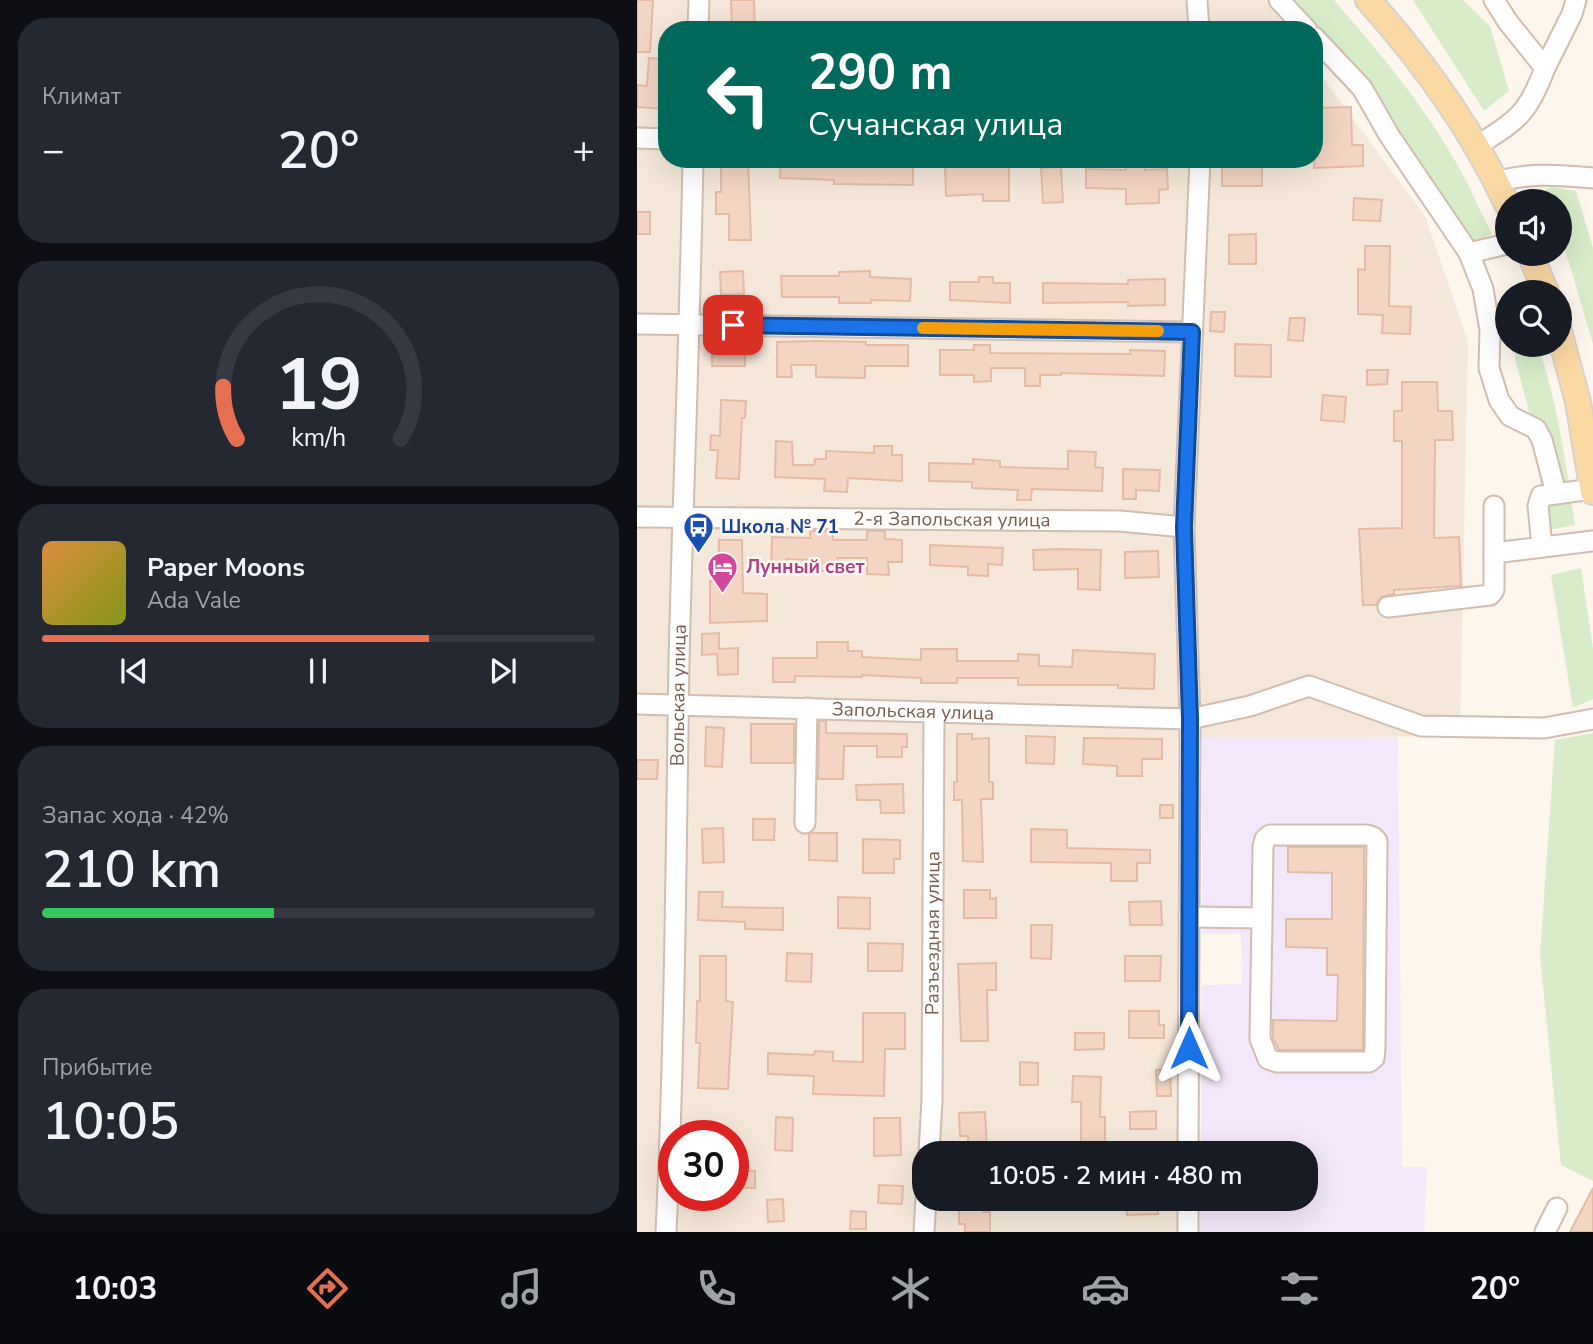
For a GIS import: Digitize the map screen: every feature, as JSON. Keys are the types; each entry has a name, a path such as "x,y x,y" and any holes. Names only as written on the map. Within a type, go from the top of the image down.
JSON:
{"main road":[{"path":"1368,0 1417,60 1475,147 1499,189"},
{"path":"1569,357 1586,398 1593,491"}],"street":[{"path":"698,21 699,0"},
{"path":"1197,0 1198,21"},
{"path":"1279,0 1299,21"},
{"path":"1494,0 1545,68"},
{"path":"1475,147 1516,121 1534,97 1576,0"},
{"path":"1323,47 1362,88 1389,135 1469,254 1483,289 1490,330 1489,368 1499,400 1510,416 1536,429 1542,440 1556,493"},
{"path":"637,138 658,139"},
{"name":"Вольская улица","path":"666,1232 672,1101 693,168"},
{"path":"1188,1141 1190,719 1184,527 1200,168"},
{"path":"1504,189 1518,175 1538,173 1593,178"},
{"path":"1469,254 1495,247"},
{"path":"637,324 1192,332"},
{"path":"1542,547 1538,500 1541,496 1593,491"},
{"path":"1388,607 1490,595 1495,582 1494,506"},
{"name":"2-я Запольская улица","path":"637,517 1119,521 1184,527"},
{"path":"1494,553 1593,541"},
{"name":"Запольская улица","path":"637,704 1190,719 1250,706 1309,685 1421,726 1544,728 1593,719"},
{"path":"805,823 807,708"},
{"name":"Разъездная улица","path":"930,1141 934,712"},
{"path":"1270,835 1367,835 1377,841 1375,1048 1374,1058 1369,1062 1277,1062 1268,1059 1260,1039 1262,918 1263,847 1265,839 1270,835"},
{"path":"1189,917 1262,918"},
{"path":"1545,1232 1557,1208"},
{"path":"924,1232 925,1211"},
{"path":"1188,1211 1188,1232"}],"shaded area":[{"path":"637,0 1266,0 1281,21 658,21 658,168 1323,168 1323,78 1425,216 1468,341 1460,736 1177,739 1177,1141 912,1141 912,1211 1177,1211 1177,1232 637,1232"},
{"path":"1398,737 1402,1167 1427,1167 1424,1232 1200,1232 1200,1211 1318,1211 1318,1141 1201,1141 1202,985 1242,984 1241,934 1202,934 1202,738"}],"green space":[{"path":"1289,0 1334,0 1387,62 1435,128 1463,175 1492,234 1468,245 1323,47 1323,21 1304,21"},
{"path":"1413,0 1463,0 1490,26 1509,91 1484,111"},
{"path":"1572,190 1576,191 1593,248 1593,344 1570,266"},
{"path":"1542,357 1565,457 1575,525 1548,530 1530,416 1515,358"},
{"path":"1581,568 1593,649 1593,699 1573,708 1551,575"},
{"path":"1593,733 1593,1181 1561,1165 1540,955 1555,740"}],"building":[{"path":"637,0 653,0 650,52 637,52"},
{"path":"731,0 754,0 755,21 732,21"},
{"path":"649,58 658,59 658,109 637,107 637,85 647,86"},
{"path":"1351,107 1352,145 1363,145 1363,166 1323,168 1323,108"},
{"path":"721,168 748,168 751,240 729,240 729,214 716,214 716,192 721,192"},
{"path":"781,168 913,168 913,185 834,184 834,180 780,178"},
{"path":"945,168 1009,168 1009,201 983,201 983,194 946,196"},
{"path":"1041,168 1061,168 1063,202 1043,203"},
{"path":"1222,168 1262,168 1262,186 1222,186"},
{"path":"1086,169 1167,169 1168,189 1159,190 1159,203 1126,204 1126,189 1086,188"},
{"path":"1354,198 1382,200 1380,221 1353,220"},
{"path":"637,212 650,212 650,234 637,234"},
{"path":"1256,234 1256,264 1229,264 1229,235"},
{"path":"1365,246 1390,246 1389,306 1411,307 1410,334 1382,333 1383,315 1358,314 1358,269 1365,270"},
{"path":"743,271 744,294 721,295 720,272"},
{"path":"870,271 870,277 911,279 910,301 839,303 839,297 782,297 781,276 839,276 839,272"},
{"path":"979,277 993,277 993,283 1010,283 1010,303 950,300 950,282 979,282"},
{"path":"1165,279 1165,305 1128,306 1128,302 1043,303 1043,283 1128,284 1128,280"},
{"path":"1211,312 1225,312 1224,332 1210,331"},
{"path":"1290,318 1305,318 1303,341 1288,340"},
{"path":"712,337 729,338 729,342 745,342 745,366 712,366"},
{"path":"777,342 908,345 908,366 865,366 865,378 816,377 816,365 791,365 792,377 777,377"},
{"path":"1235,344 1271,345 1271,377 1235,376"},
{"path":"974,345 990,345 990,353 1130,354 1130,350 1165,351 1164,376 1061,373 1040,375 1040,386 1025,386 1025,368 991,368 991,381 974,382 974,375 940,375 940,350 974,350"},
{"path":"1367,370 1388,370 1387,384 1367,385"},
{"path":"1402,382 1437,382 1438,411 1452,411 1453,440 1435,440 1434,538 1459,537 1461,586 1394,590 1394,594 1381,597 1376,605 1363,605 1359,529 1402,528 1402,441 1394,441 1394,411 1402,411"},
{"path":"1323,395 1346,397 1344,422 1321,420"},
{"path":"721,400 746,401 745,418 742,418 739,479 716,478 718,450 710,450 711,435 720,436"},
{"path":"776,441 792,442 793,465 814,465 815,459 826,459 826,451 874,453 874,446 892,446 892,455 902,455 902,481 848,478 847,492 824,491 825,479 775,477"},
{"path":"1068,451 1096,452 1095,467 1103,468 1102,491 1032,489 1031,500 1017,500 1018,490 972,488 972,482 929,481 929,463 973,464 973,459 1000,461 1000,467 1068,469"},
{"path":"1123,469 1160,470 1159,491 1136,490 1136,499 1123,499"},
{"path":"810,531 833,531 833,540 867,540 867,531 885,531 885,539 902,540 902,562 888,562 889,575 867,574 867,558 838,558 838,571 819,571 819,565 810,565 810,560 786,559 785,574 771,573 772,537 810,538"},
{"path":"719,540 742,540 743,593 767,594 767,621 710,623 710,581 718,581"},
{"path":"930,545 1003,548 1002,565 988,564 988,576 968,575 968,567 930,565"},
{"path":"1033,550 1101,550 1100,590 1078,589 1078,569 1034,570"},
{"path":"1158,551 1159,577 1125,578 1125,552"},
{"path":"719,633 719,649 738,648 738,674 718,675 717,654 702,655 702,634"},
{"path":"817,642 848,642 848,651 862,651 862,657 921,660 921,649 957,649 957,661 1018,661 1018,654 1039,655 1039,666 1072,667 1073,650 1155,654 1154,689 1118,688 1118,685 1018,685 1018,678 957,678 957,683 921,683 921,678 862,675 795,676 795,682 773,682 773,658 817,658"},
{"path":"819,721 826,721 826,733 907,734 907,747 902,747 902,757 877,757 877,746 844,746 843,779 818,779"},
{"path":"751,724 794,724 794,763 751,763"},
{"path":"706,727 724,728 722,767 705,766"},
{"path":"957,734 972,734 972,739 989,738 989,782 993,782 993,799 981,799 983,862 963,861 962,800 954,800 954,782 957,782"},
{"path":"1026,736 1055,737 1054,764 1026,763"},
{"path":"1084,738 1162,739 1162,759 1142,759 1142,776 1117,776 1117,766 1083,764"},
{"path":"637,760 658,760 657,779 637,779"},
{"path":"903,784 904,813 881,813 880,800 857,800 856,785"},
{"path":"1160,805 1173,805 1173,818 1160,818"},
{"path":"753,819 775,819 774,840 753,840"},
{"path":"723,828 724,862 703,863 702,829"},
{"path":"1031,829 1067,830 1067,848 1150,850 1150,863 1137,863 1137,881 1111,881 1111,863 1031,862"},
{"path":"837,833 837,861 809,860 809,834"},
{"path":"863,839 900,840 900,859 894,859 894,873 863,873"},
{"path":"1288,847 1364,847 1363,1050 1279,1050 1273,1038 1273,1020 1337,1021 1338,975 1327,975 1327,948 1286,947 1286,919 1332,919 1332,873 1288,872"},
{"path":"964,890 990,890 990,899 996,898 996,918 964,918"},
{"path":"699,892 723,892 722,907 783,908 783,930 745,929 745,922 698,920"},
{"path":"838,897 870,898 870,929 838,928"},
{"path":"1161,901 1162,925 1130,925 1129,902"},
{"path":"1031,925 1052,925 1051,959 1031,958"},
{"path":"868,943 903,944 902,971 868,971"},
{"path":"787,953 812,954 811,982 786,981"},
{"path":"700,956 726,956 726,1001 733,1002 728,1089 698,1088 700,1043 696,1043"},
{"path":"1125,956 1161,956 1160,981 1125,981"},
{"path":"996,963 996,990 987,990 988,1041 961,1041 958,964"},
{"path":"1129,1011 1159,1011 1159,1025 1164,1025 1164,1038 1129,1038"},
{"path":"863,1013 905,1013 905,1049 885,1049 884,1096 813,1094 814,1076 768,1074 768,1053 814,1055 815,1051 833,1052 833,1061 863,1062"},
{"path":"1075,1033 1104,1033 1104,1049 1075,1050"},
{"path":"1020,1062 1038,1063 1038,1085 1020,1085"},
{"path":"1156,1070 1170,1070 1171,1096 1157,1096"},
{"path":"1073,1076 1101,1077 1100,1117 1105,1117 1105,1141 1081,1141 1081,1102 1072,1102"},
{"path":"1156,1111 1156,1129 1130,1129 1130,1112"},
{"path":"985,1112 987,1141 968,1141 968,1136 960,1136 959,1113"},
{"path":"776,1117 793,1118 792,1151 775,1150"},
{"path":"874,1118 900,1118 901,1155 874,1156"},
{"path":"749,1171 755,1171 755,1188 749,1188"},
{"path":"879,1185 903,1186 902,1204 878,1203"},
{"path":"1593,1188 1593,1232 1570,1232"},
{"path":"783,1199 784,1221 768,1222 767,1200"},
{"path":"851,1211 866,1212 866,1229 850,1229"},
{"path":"959,1211 990,1212 990,1232 965,1232 965,1224 959,1224"},
{"path":"1127,1211 1158,1211 1158,1214 1127,1215"}],"slow traffic":[{"path":"923,328 1158,331"}],"place":[{"name":"Школа № 71","path":"698,554"},
{"name":"Лунный свет","path":"723,594"}],"route":[{"path":"733,325 1192,332 1184,527 1190,719 1189,1048"}]}
